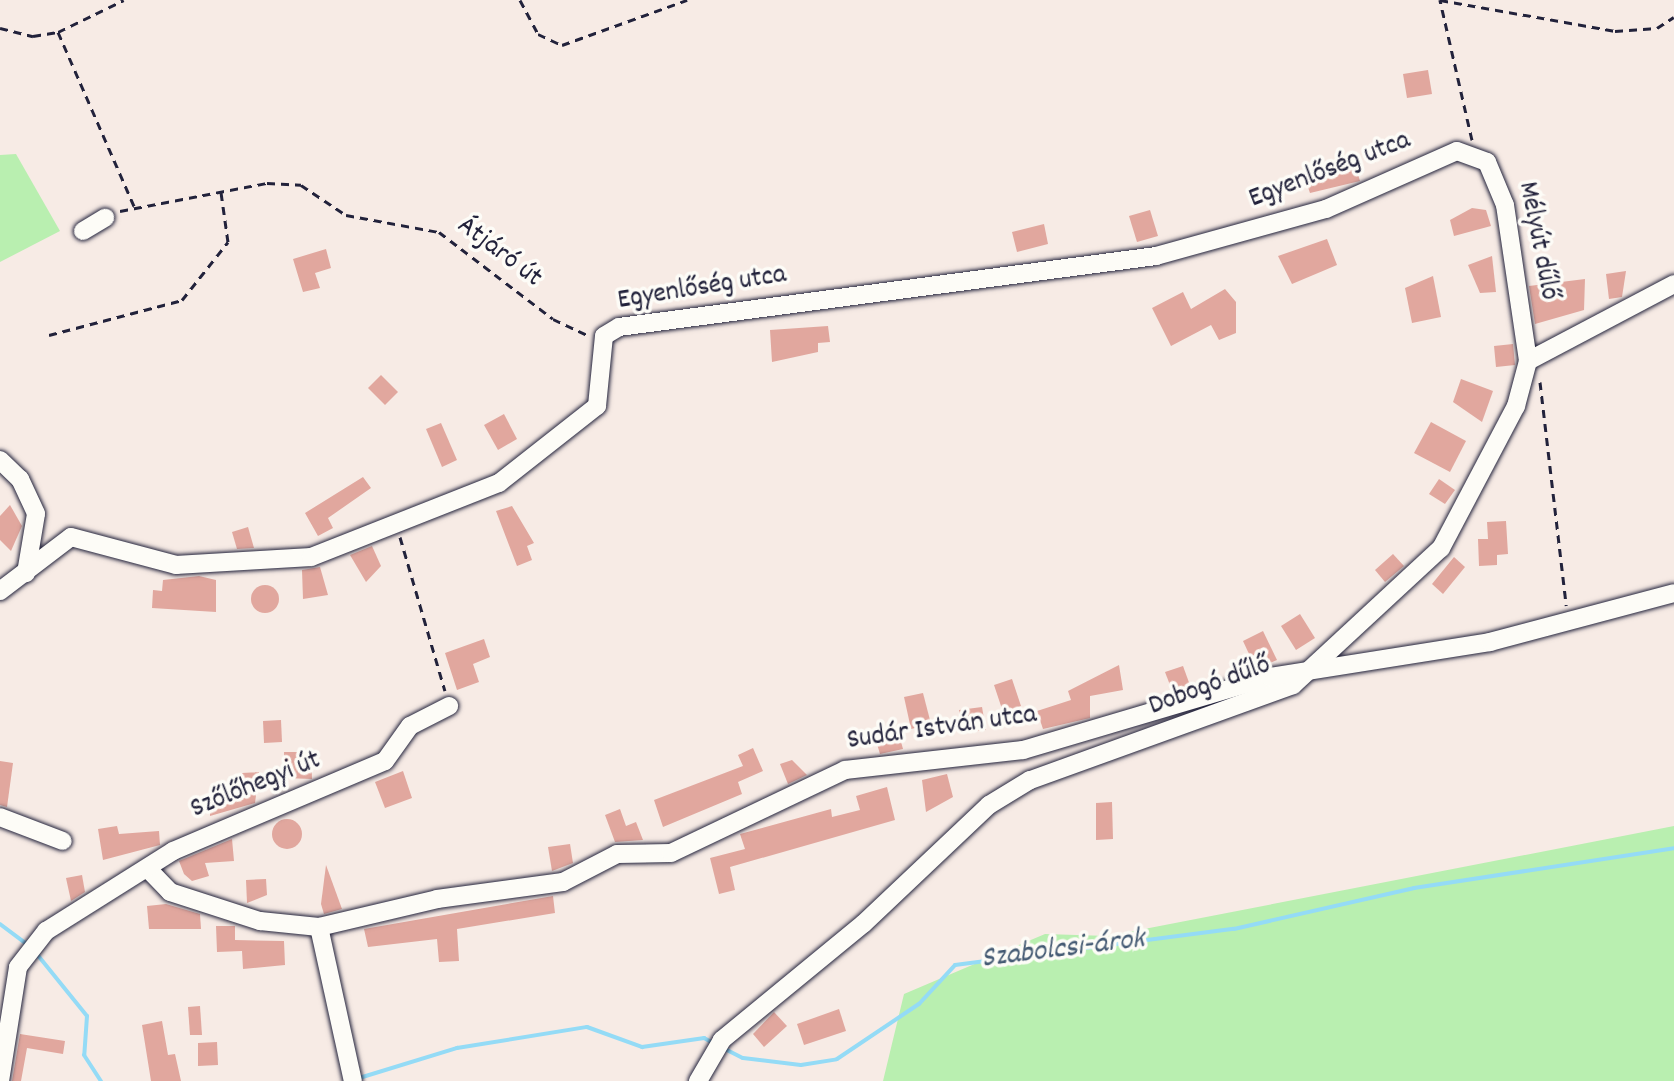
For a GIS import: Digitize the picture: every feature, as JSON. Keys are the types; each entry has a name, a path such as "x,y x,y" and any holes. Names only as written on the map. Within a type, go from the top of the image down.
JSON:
{"street":[{"name":"Egyenlőség utca","path":"0,591 23,579 71,537 176,565 253,564 311,557 395,518 499,483 597,406 604,336 619,327 1156,256 1326,209 1457,151 1475,153"},
{"name":"Mélyút dűlő","path":"1475,153 1496,174 1505,205 1527,365"},
{"path":"83,231 105,218"},
{"path":"1527,365 1674,284"},
{"name":"Dobogó dűlő","path":"698,1081 718,1045 875,914 989,805 1030,780 1260,701 1307,674 1441,548 1516,406 1527,365"},
{"path":"0,460 20,479 36,514 23,579"},
{"name":"Sudár István utca","path":"148,869 170,892 260,921 319,927 437,899 563,882 617,854 671,853 845,770 1023,750 1270,677 1307,674 1567,621 1674,593"},
{"name":"Szőlőhegyi út","path":"0,1081 18,967 31,949 107,889 250,813 385,761 410,726 449,706"},
{"path":"0,817 63,841"},
{"path":"319,927 353,1078"}],"path":[{"path":"0,28 33,36 58,32 124,0"},
{"path":"520,0 538,34 562,45 687,0"},
{"path":"1475,153 1440,0 1640,33 1674,17"},
{"path":"58,32 134,206"},
{"name":"Átjáró út","path":"105,218 134,206 221,192 301,185 346,215 439,232 578,335 604,336"},
{"path":"49,335 182,300 228,242 221,192"},
{"path":"1527,365 1539,380 1544,402 1567,621"},
{"path":"395,518 449,706"}],"green space":[{"path":"16,154 60,231 0,262 0,155"},
{"path":"1674,826 1674,1081 883,1081 904,994 1045,934 1108,936"}],"building":[{"path":"1428,70 1432,94 1407,98 1403,74"},
{"path":"1353,158 1360,181 1310,193 1303,173"},
{"path":"1472,208 1486,210 1491,226 1454,236 1450,220"},
{"path":"1150,210 1158,236 1137,242 1129,216"},
{"path":"1044,224 1048,244 1017,252 1012,232"},
{"path":"1327,239 1337,265 1292,284 1278,256"},
{"path":"326,249 331,268 315,273 320,288 303,292 293,259"},
{"path":"1492,256 1496,292 1480,293 1468,265"},
{"path":"1626,271 1622,297 1609,299 1606,274"},
{"path":"1433,276 1441,317 1412,323 1405,288"},
{"path":"1585,279 1584,310 1535,324 1529,286"},
{"path":"1225,289 1236,302 1236,333 1219,340 1211,325 1171,346 1152,308 1183,292 1191,309"},
{"path":"828,326 830,342 818,343 818,352 772,362 770,330"},
{"path":"1513,344 1515,365 1496,367 1494,346"},
{"path":"381,375 398,392 385,405 368,388"},
{"path":"1461,379 1493,391 1482,422 1453,402"},
{"path":"504,414 517,439 498,450 484,425"},
{"path":"1431,422 1466,441 1450,472 1414,453"},
{"path":"441,423 457,460 442,467 426,429"},
{"path":"363,477 371,488 328,518 333,528 318,536 305,513"},
{"path":"1439,479 1455,490 1445,504 1429,494"},
{"path":"10,505 22,526 11,551 0,540 0,516"},
{"path":"512,506 534,543 527,546 532,560 517,566 496,511"},
{"path":"1506,521 1508,554 1497,555 1497,565 1479,566 1478,539 1488,539 1487,522"},
{"path":"248,527 254,548 237,549 232,532"},
{"path":"372,546 381,566 366,582 350,555"},
{"path":"1393,554 1404,566 1385,582 1375,570"},
{"path":"1454,557 1465,567 1443,594 1432,584"},
{"path":"320,567 328,595 303,599 302,570"},
{"path":"199,576 216,580 216,612 152,608 153,590 162,591 163,580"},
{"path":"265,585 275,589 279,599 275,609 265,613 255,609 251,599 255,589"},
{"path":"1300,614 1315,638 1296,650 1281,626"},
{"path":"1263,631 1277,660 1256,669 1243,641"},
{"path":"484,639 490,657 473,664 479,682 457,690 445,653"},
{"path":"1119,665 1123,690 1090,696 1090,718 1043,729 1037,711 1071,700 1068,691"},
{"path":"1183,666 1191,688 1173,693 1165,672"},
{"path":"1012,679 1021,706 1003,712 994,685"},
{"path":"923,693 931,724 911,729 904,697"},
{"path":"982,707 986,730 962,733 959,710"},
{"path":"281,720 282,742 264,743 263,721"},
{"path":"897,727 903,749 880,754 874,734"},
{"path":"753,748 763,771 738,782 742,794 663,827 654,800 743,766 738,755"},
{"path":"284,752 311,752 312,779 285,778"},
{"path":"792,760 807,775 788,784 780,764"},
{"path":"0,761 13,763 7,807 0,805"},
{"path":"403,771 412,798 385,808 375,782"},
{"path":"259,772 255,803 210,816 210,786 242,787 242,773"},
{"path":"947,774 953,797 926,812 922,780"},
{"path":"887,787 895,820 730,867 735,890 719,894 710,858 745,849 740,834 831,809 832,817 860,810 856,796"},
{"path":"1112,802 1113,839 1096,840 1096,803"},
{"path":"620,809 626,826 636,822 643,840 615,842 605,815"},
{"path":"287,819 298,823 302,834 298,845 287,849 276,845 272,834 276,823"},
{"path":"117,826 119,834 159,831 160,845 103,860 98,829"},
{"path":"232,839 234,861 205,863 209,876 192,881 184,874 179,861"},
{"path":"570,844 573,863 552,871 548,847"},
{"path":"326,865 342,909 324,914 321,904"},
{"path":"82,875 85,892 71,901 66,878"},
{"path":"266,879 267,895 247,903 246,880"},
{"path":"553,896 555,913 457,929 459,961 439,962 437,939 368,947 364,929"},
{"path":"166,904 200,914 201,929 149,929 147,906"},
{"path":"216,926 235,926 235,940 284,941 285,965 243,969 242,951 217,952"},
{"path":"200,1006 202,1035 190,1035 188,1007"},
{"path":"839,1009 846,1031 804,1045 797,1024"},
{"path":"774,1012 787,1026 764,1047 753,1034"},
{"path":"162,1021 168,1055 175,1054 181,1081 151,1081 142,1025"},
{"path":"20,1034 65,1041 63,1054 27,1048 21,1081 12,1081"},
{"path":"217,1042 218,1065 198,1066 198,1043"}],"waterway":[{"name":"Szabolcsi-árok","path":"723,1048 743,1058 801,1065 837,1059 919,1004 955,965 1234,929 1414,888 1674,848"},
{"name":"Szabolcsi-árok","path":"0,924 27,944"},
{"name":"Szabolcsi-árok","path":"36,953 87,1016 84,1055 101,1081"},
{"name":"Szabolcsi-árok","path":"356,1079 457,1048 587,1027 642,1047 704,1038 715,1044"}]}
